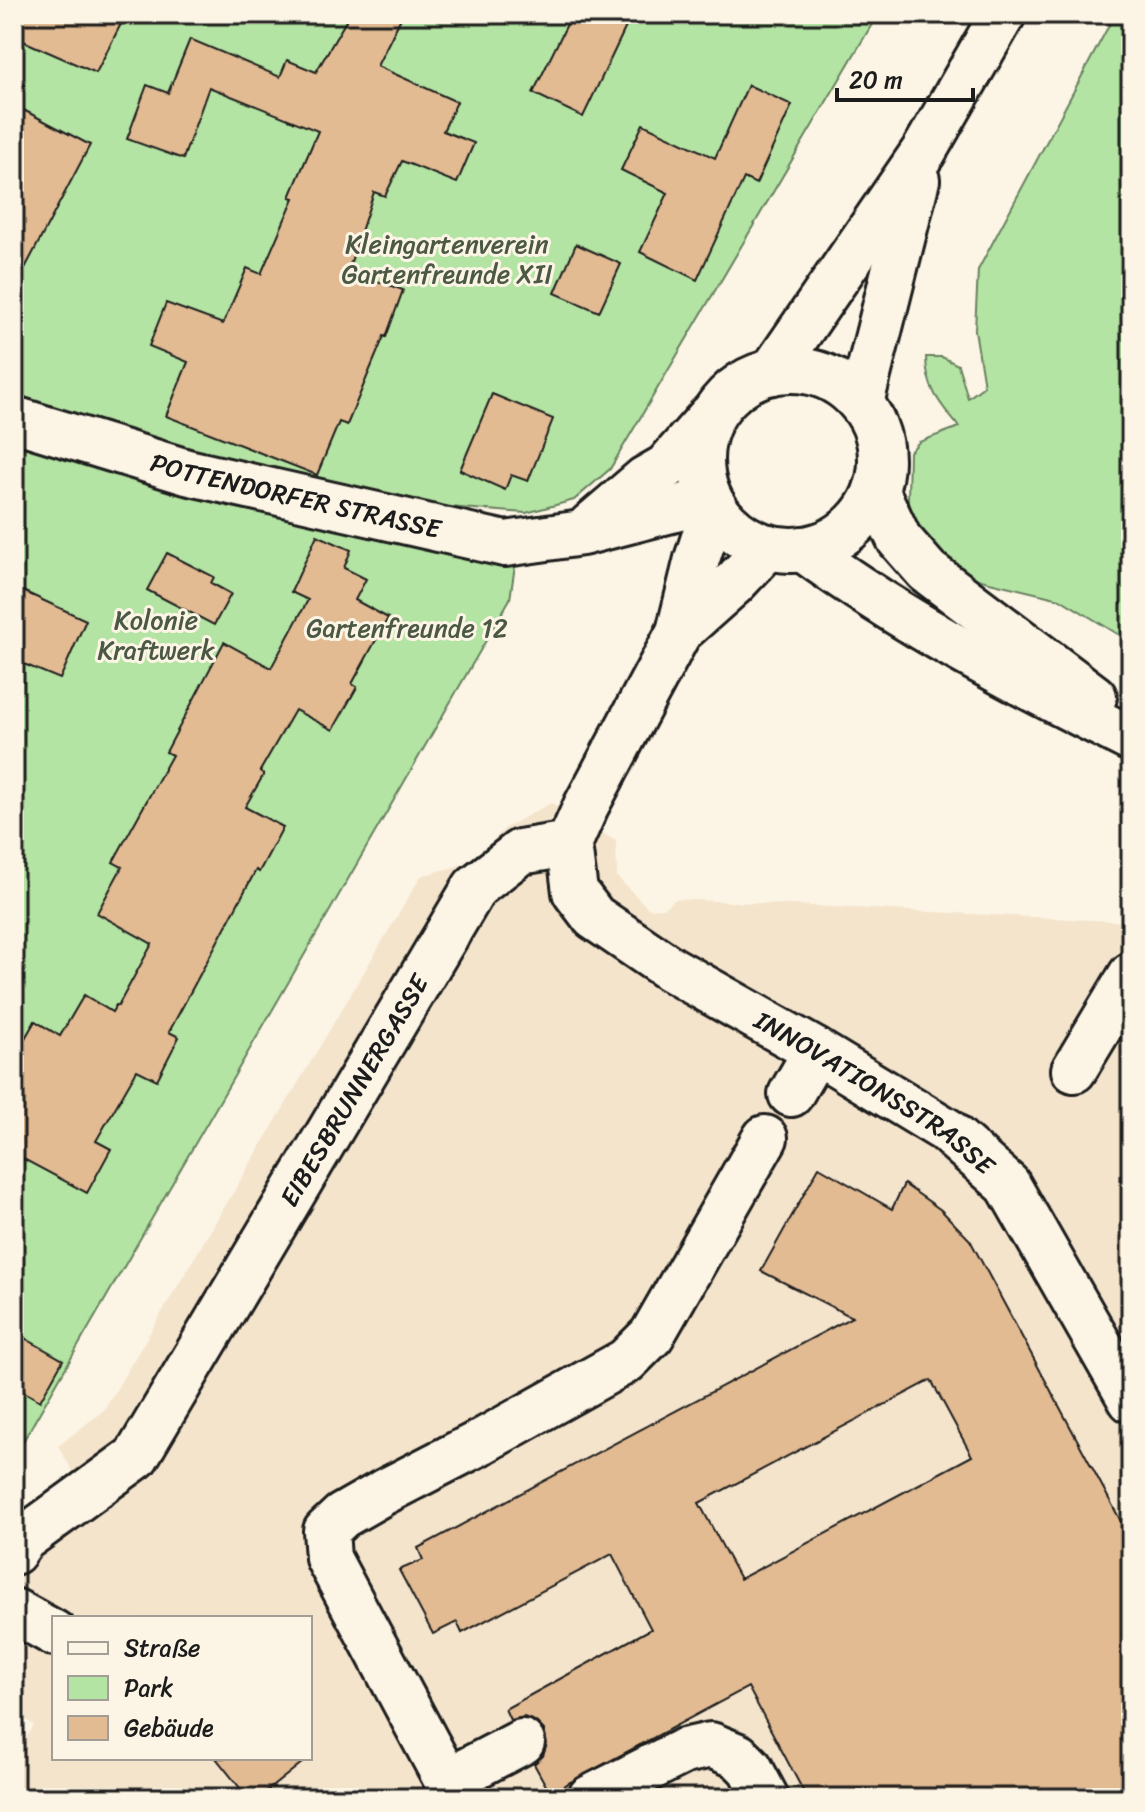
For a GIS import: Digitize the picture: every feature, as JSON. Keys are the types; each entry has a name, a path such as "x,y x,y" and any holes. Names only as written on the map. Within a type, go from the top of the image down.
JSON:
{"street":[{"path":"772,372 924,151 1003,14"},
{"path":"861,403 924,151"},
{"path":"582,533 645,479 666,467 740,385 772,372 797,370 821,375 843,386 861,403 877,434 881,453 876,490 864,512 847,530 826,542 786,548 734,583 679,632"},
{"path":"716,410 702,444 703,481 712,503 738,532 786,548 1035,692 1131,739"},
{"name":"POTTENDORFER STRASSE","path":"14,419 187,472 505,544 582,533 683,507 712,503"},
{"path":"876,490 899,539 927,571 1131,723"},
{"path":"569,844 586,806 679,632 712,503"},
{"name":"INNOVATIONSSTRASSE","path":"569,844 575,892 594,917 669,968 816,1051 946,1130 1008,1185 1131,1400"},
{"name":"EIBESBRUNNERGASSE","path":"14,1552 22,1540 136,1457 475,887 520,852 569,844"},
{"path":"1074,1070 1131,975"},
{"path":"791,1094 816,1051"},
{"path":"522,1742 452,1790 328,1558 326,1531 342,1516 384,1492 626,1361 652,1335 765,1138"},
{"path":"14,1611 52,1632"},
{"path":"590,1798 684,1751 711,1745 738,1756 750,1768 766,1798"}],"shaded area":[{"path":"551,803 616,841 617,877 649,909 663,908 676,899 1131,922 1131,1798 14,1798 14,1758 34,1725 14,1712 14,1525 75,1475 58,1446 104,1410 421,876 472,862 505,828"}],"green space":[{"name":"Kleingartenverein Gartenfreunde XII","path":"14,14 878,14 610,469 574,500 526,513 410,504 79,420 14,398"},
{"path":"1115,14 1131,14 1131,642 1060,599 952,573 918,531 908,499 909,453 919,442 959,427 931,387 926,357 942,357 958,365 968,398 984,386 975,330 978,270"},
{"path":"14,442 222,505 515,566 510,599 14,1457"}],"building":[{"path":"14,14 126,14 96,73 14,37"},
{"path":"350,14 403,14 377,66 457,102 443,131 474,143 457,183 402,161 385,196 374,192 348,271 403,290 347,425 339,422 317,475 166,416 188,362 149,346 166,303 223,324 247,268 261,274 294,198 290,197 318,131 209,87 183,159 127,139 147,85 168,93 190,39 280,77 287,60 316,72"},
{"path":"572,14 632,14 583,117 533,93"},
{"path":"748,85 792,105 756,184 744,178 697,280 640,252 668,193 621,170 643,124 715,158"},
{"path":"14,105 90,145 14,289"},
{"path":"576,244 621,264 599,312 555,293"},
{"path":"492,394 553,419 528,481 511,475 505,490 460,470"},
{"path":"317,535 351,550 344,568 366,579 355,600 388,618 352,684 357,687 333,730 295,710 260,771 264,774 245,807 283,827 259,872 256,870 169,1032 179,1037 157,1080 137,1070 96,1141 111,1149 87,1193 14,1154 14,1057 35,1021 60,1036 84,995 112,1012 118,1006 152,944 97,913 122,867 113,862 172,755 166,752 224,642 271,668 308,600 291,592"},
{"path":"167,553 214,577 211,583 231,594 214,625 147,590"},
{"path":"14,587 86,620 60,679 14,660"},
{"path":"819,1167 892,1209 904,1184 941,1210 970,1240 1131,1540 1131,1798 807,1798 748,1687 550,1793 534,1764 543,1756 547,1744 544,1730 535,1721 524,1717 510,1720 505,1709 651,1629 612,1554 462,1633 457,1622 433,1634 399,1570 423,1560 418,1548 852,1317 761,1271","holes":["931,1380 972,1456 740,1579 699,1503"]},
{"path":"14,1332 63,1360 40,1401 14,1386"},
{"path":"218,1760 306,1760 258,1798 248,1798"}],"park label":[{"name":"Gartenfreunde 12","path":"407,628"},
{"name":"Kolonie Kraftwerk","path":"156,635"}]}
